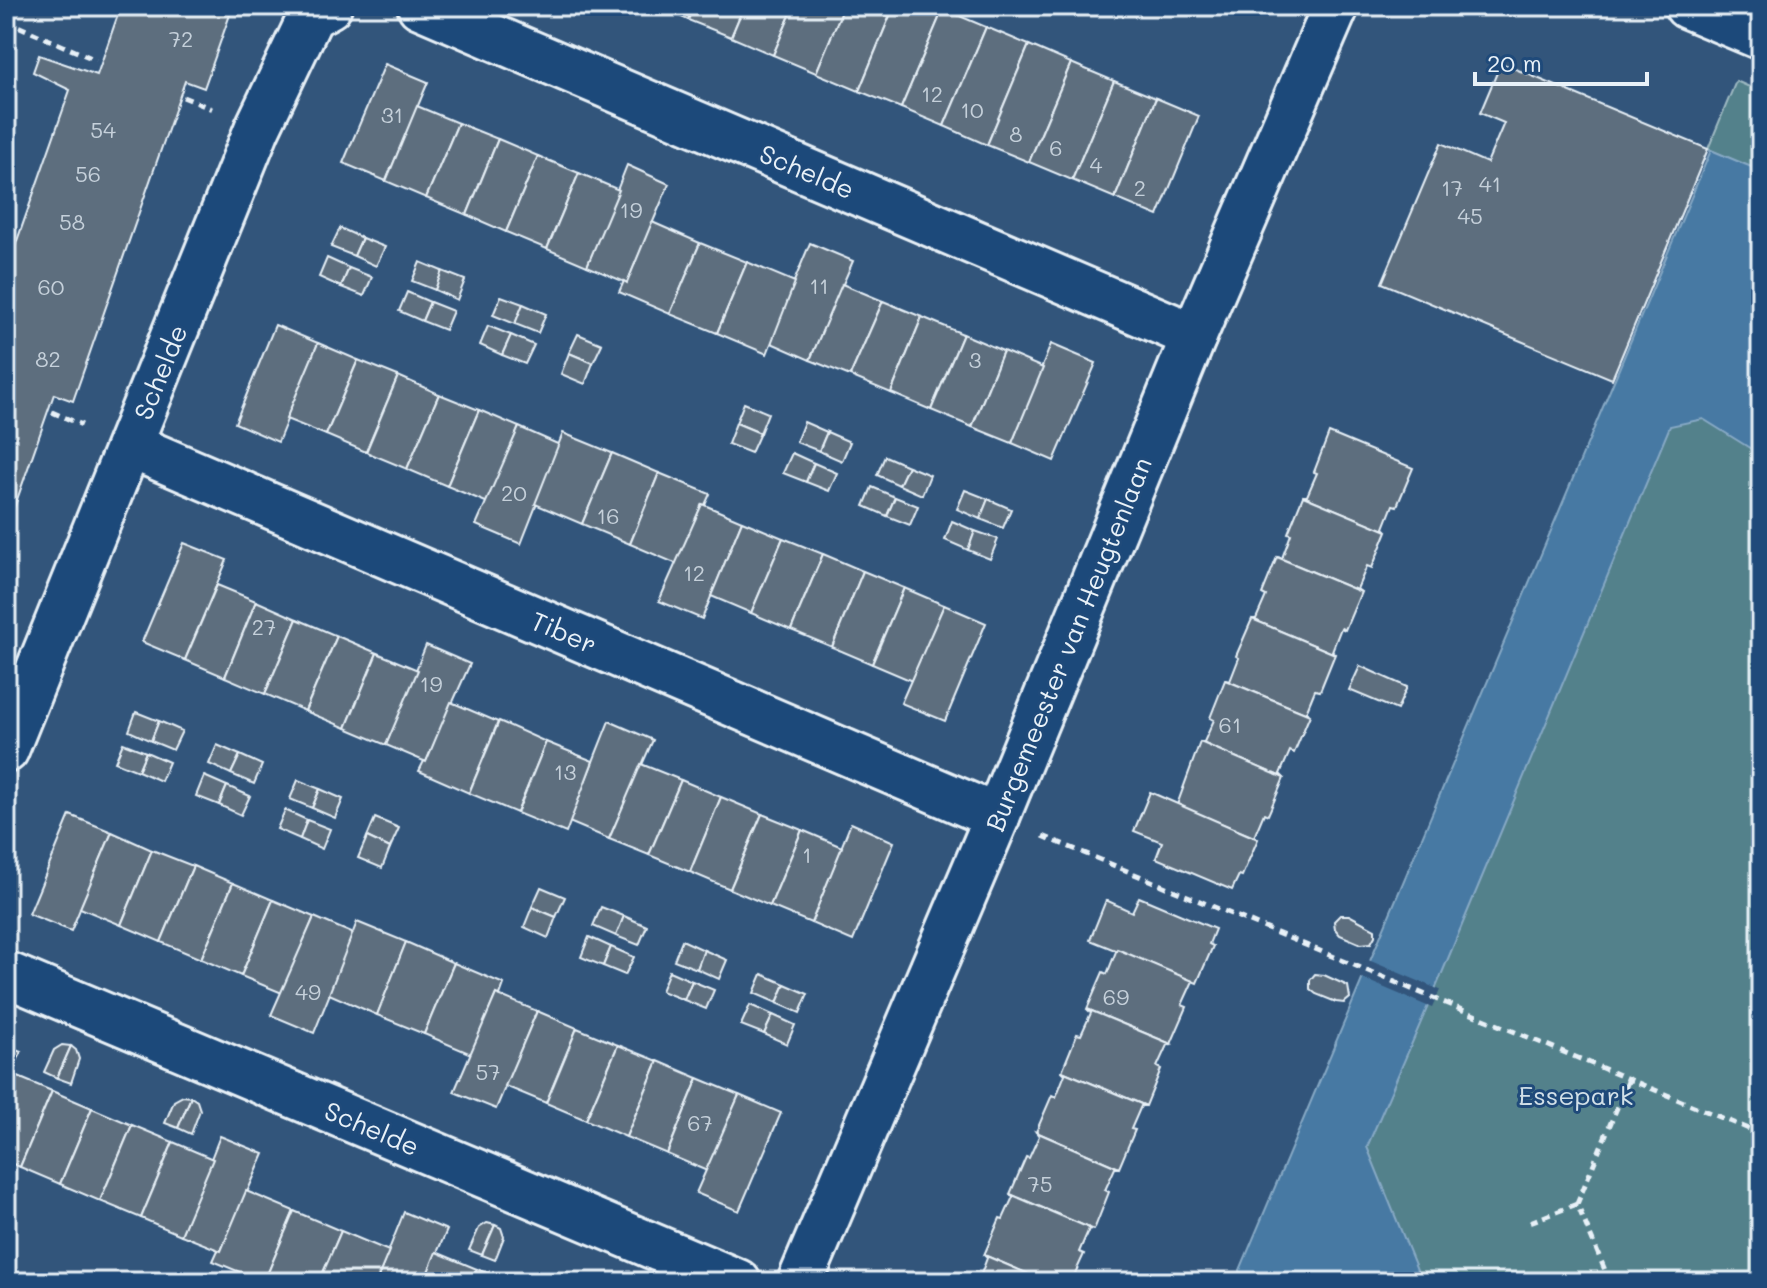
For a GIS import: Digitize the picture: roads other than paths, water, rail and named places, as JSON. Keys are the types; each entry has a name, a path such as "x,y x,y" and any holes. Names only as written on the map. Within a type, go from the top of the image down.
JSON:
{"street":[{"name":"Schelde","path":"6,750 257,129 311,16 329,6"},
{"name":"Schelde","path":"420,6 1194,336"},
{"name":"Burgemeester van Heugtenlaan","path":"800,1282 997,817 1194,336 1336,6"},
{"path":"1687,6 1761,37"},
{"name":"Tiber","path":"131,446 997,817"},
{"name":"Schelde","path":"6,974 738,1282"}],"water":[{"path":"1711,150 1761,171 1761,455 1703,419 1670,426 1367,1147 1422,1282 1235,1282"}],"park label":[{"name":"Essepark","path":"1576,1095"}]}
